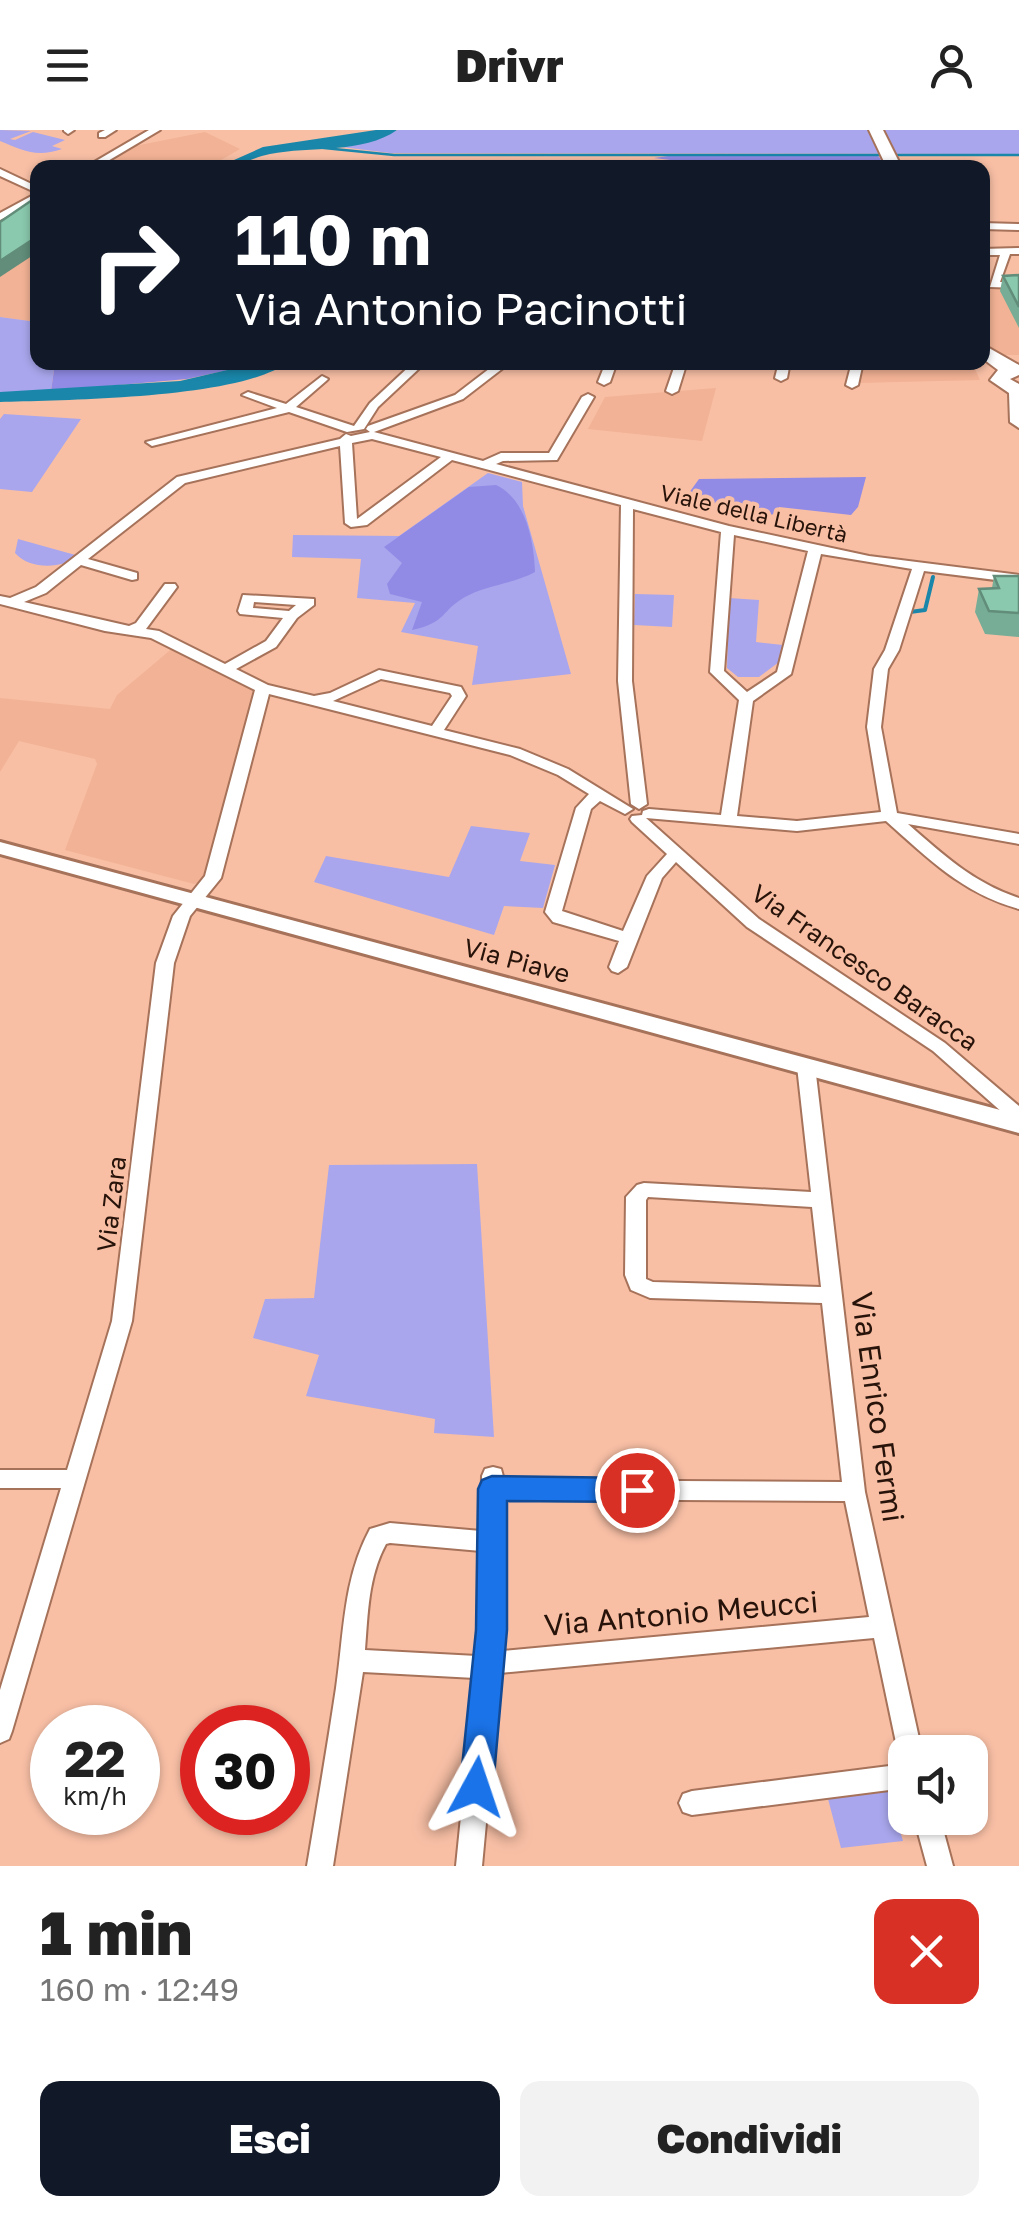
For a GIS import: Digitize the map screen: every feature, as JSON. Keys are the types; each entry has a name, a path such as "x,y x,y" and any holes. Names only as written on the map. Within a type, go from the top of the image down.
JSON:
{"main road":[{"path":"876,130 890,157"},
{"path":"990,355 1015,370"},
{"path":"1015,370 1001,375 1000,382 1019,391 1019,422"}],"street":[{"path":"102,160 156,130"},
{"path":"0,172 30,189"},
{"path":"4,214 30,198"},
{"path":"990,226 1019,227"},
{"path":"990,252 1019,251"},
{"path":"990,283 1006,252"},
{"path":"990,285 1019,285"},
{"path":"412,370 374,405 359,432 351,524 362,522 450,456"},
{"path":"8,600 36,594 181,480 359,432 459,397 495,370"},
{"path":"604,382 609,370"},
{"path":"672,391 679,370"},
{"path":"781,378 783,370"},
{"path":"852,385 856,370"},
{"path":"152,442 288,408 322,379"},
{"name":"Viale della Libertà","path":"248,395 359,432 728,530 814,550 1019,580"},
{"name":"Viale della Libertà","path":"484,465 501,457 553,457 588,397"},
{"path":"627,504 625,682 638,811 796,826 890,816 1019,839"},
{"path":"728,530 717,672 746,699"},
{"path":"728,822 746,699 784,674 814,550"},
{"path":"80,561 132,576"},
{"path":"919,568 892,650 881,668 874,727 890,816 954,873 984,892 1019,904"},
{"path":"132,630 141,626 170,587"},
{"name":"Via Francesco Baracca","path":"8,600 162,638 263,688 319,698 540,760 598,794 638,811 676,854 785,947 903,1021 985,1083 1019,1120"},
{"path":"227,668 279,637 292,615"},
{"path":"319,698 333,697 379,674 456,690 459,696 436,731"},
{"name":"Via Zara","path":"0,1731 122,1321 166,963 188,898 213,878 263,688"},
{"path":"598,794 584,808 553,912 559,918 628,938"},
{"name":"Via Piave","path":"0,848 1019,1120"},
{"path":"618,967 655,876 676,854"},
{"name":"Via Enrico Fermi","path":"806,1066 818,1200 854,1492 906,1735"},
{"path":"818,1200 644,1190 636,1198 634,1274 638,1284 650,1290 830,1296"},
{"path":"0,1479 76,1478"},
{"path":"469,1866 488,1666 492,1483 854,1492"},
{"path":"320,1866 352,1660 354,1607 366,1555 378,1536 490,1542"},
{"name":"Via Antonio Meucci","path":"352,1660 488,1666 880,1628"},
{"path":"692,1804 888,1778"},
{"path":"932,1835 940,1866"}],"shaded area":[{"path":"0,130 31,131 10,139 15,140 33,132 65,140 52,146 62,149 30,152 0,141"},
{"path":"398,130 1019,130 1019,154 390,153 342,147"},
{"path":"205,132 240,149 221,160 106,160 130,147"},
{"path":"682,154 881,159 671,160 654,158"},
{"path":"30,202 30,321 0,317 0,220"},
{"path":"990,285 1019,286 1019,355 999,355 990,348"},
{"path":"0,317 30,321 30,370 54,370 51,391 0,395"},
{"path":"54,370 228,370 187,379 51,391"},
{"path":"860,370 975,370 980,380 858,383"},
{"path":"716,388 702,441 588,429 605,397"},
{"path":"4,414 81,419 32,492 0,489 0,419"},
{"path":"488,473 522,482 523,506 571,674 472,685 478,646 401,632 415,603 357,598 361,559 292,557 293,535 399,536"},
{"path":"866,477 858,507 851,515 779,507 777,514 765,515 686,497 699,479"},
{"path":"496,485 515,500 526,522 535,572 473,593 438,620 412,630 422,602 390,594 387,584 402,563 384,547 469,487"},
{"path":"18,539 79,556 64,563 37,565 15,553"},
{"path":"635,594 674,595 672,627 634,625"},
{"path":"729,598 759,600 756,642 783,645 783,659 759,677 738,677 727,668"},
{"path":"175,646 254,692 204,880 194,884 65,850 97,764 95,759 19,741 0,772 0,698 110,709 117,695"},
{"path":"471,826 530,833 520,861 555,865 543,908 504,906 494,935 314,882 326,856 449,877"},
{"path":"477,1164 494,1437 434,1433 435,1419 306,1396 319,1355 253,1338 265,1299 314,1298 329,1165"},
{"path":"888,1791 888,1835 901,1835 903,1841 841,1848 828,1799"}],"building":[{"path":"30,201 30,241 0,261 0,222"},
{"path":"1019,275 1019,307 1003,276"},
{"path":"994,576 1019,576 1019,613 989,611 979,589 999,588"}],"waterway":[{"path":"239,160 263,151 348,141 390,130"},
{"path":"314,147 394,155 1019,155"},
{"path":"0,397 180,386 256,370"},
{"path":"910,612 925,610 933,577"}],"route":[{"path":"476,1787 492,1630 492,1489 637,1490"}]}
